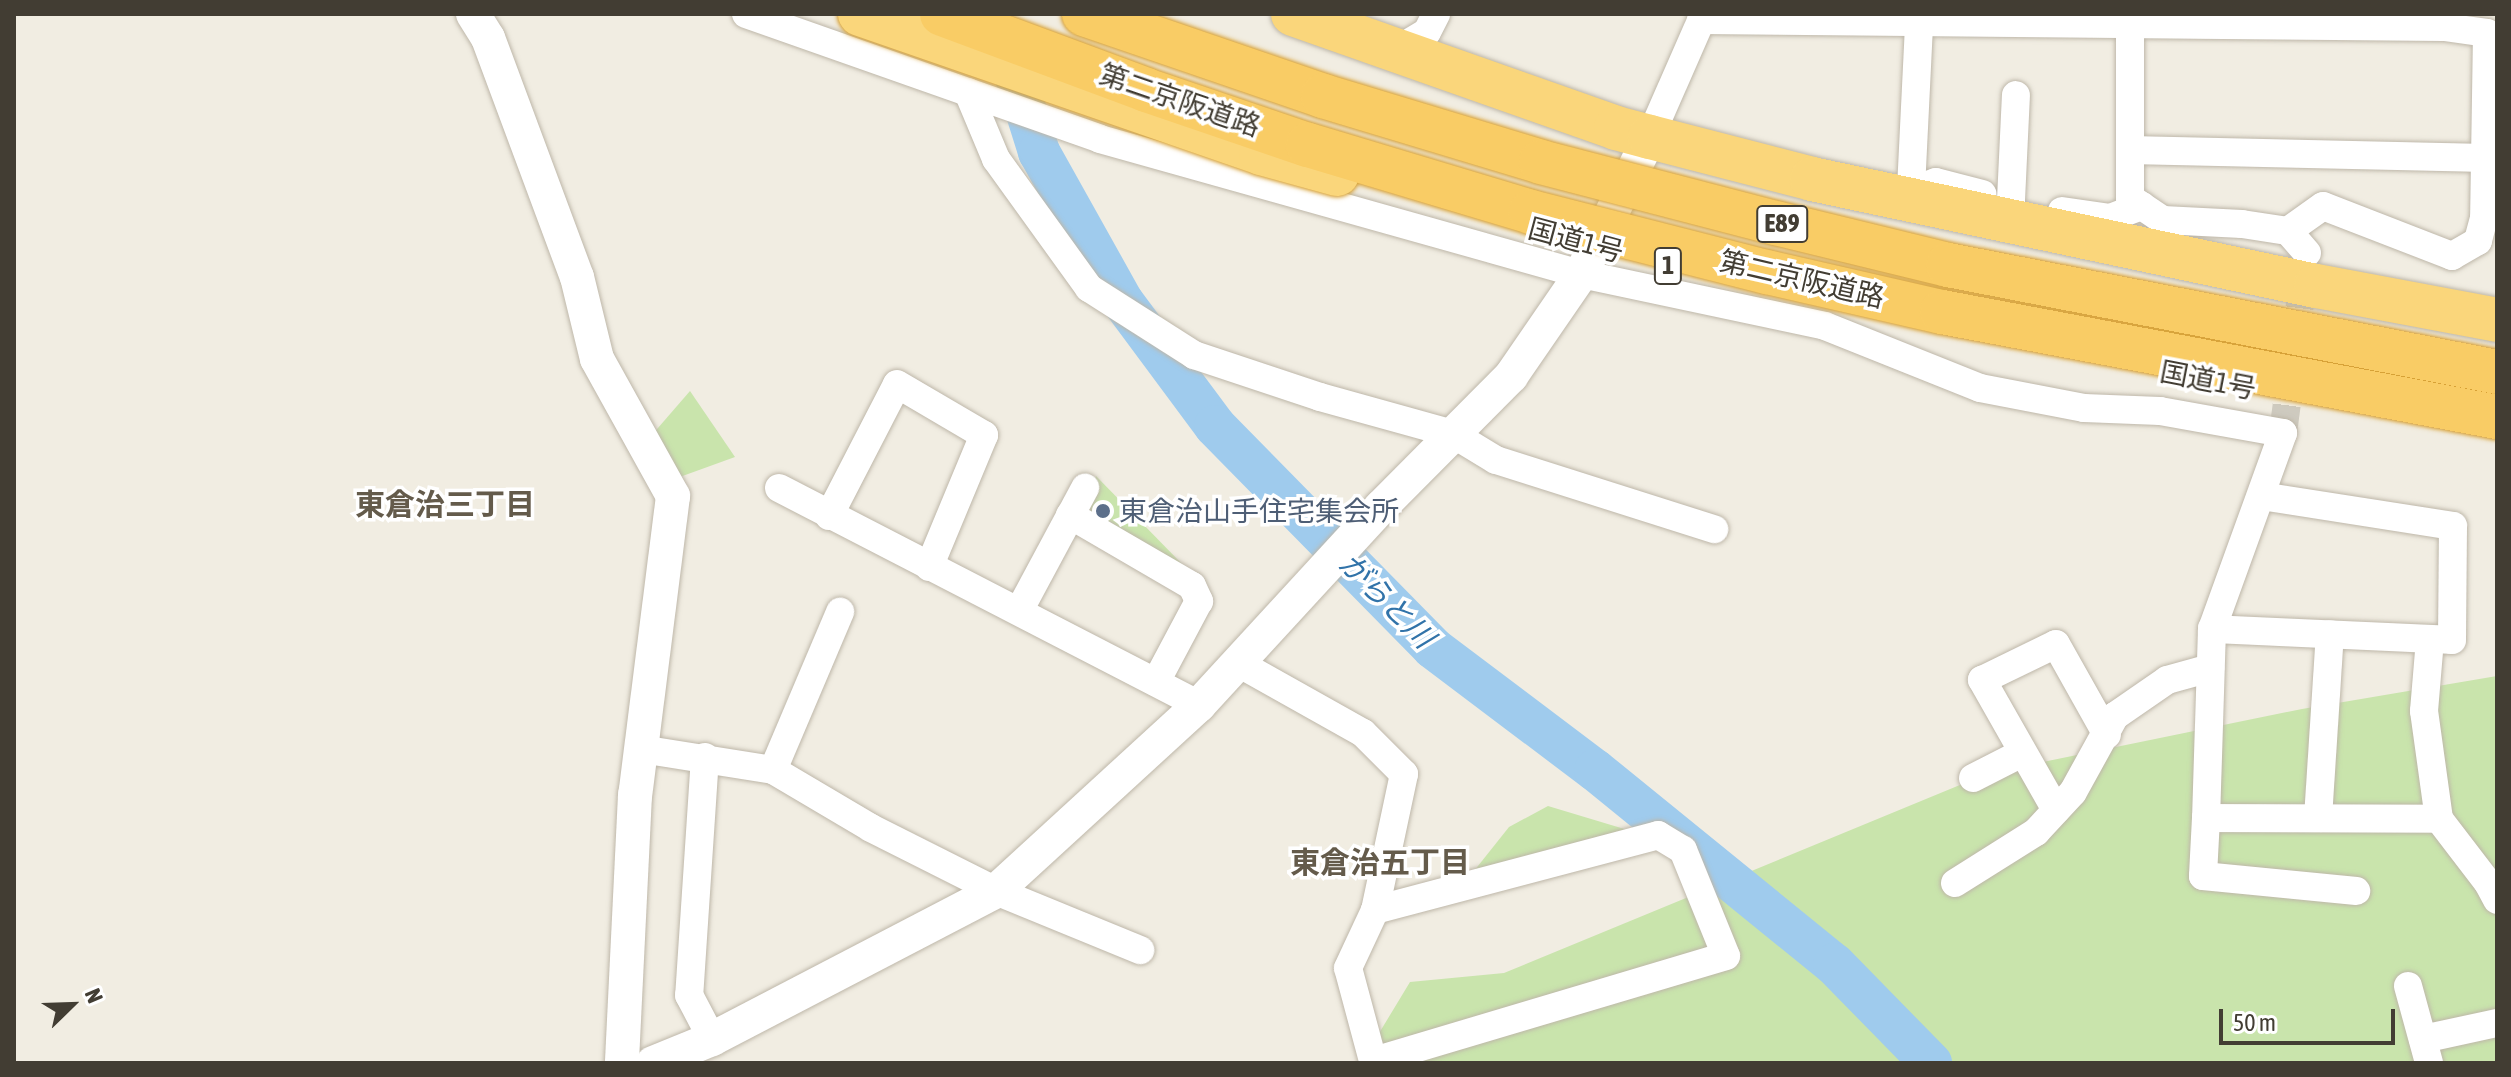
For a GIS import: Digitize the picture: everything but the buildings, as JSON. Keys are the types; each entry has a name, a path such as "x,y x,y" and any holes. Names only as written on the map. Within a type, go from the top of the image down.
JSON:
{"highway":[{"name":"国道1号","path":"860,14 1261,153 1763,292 2497,437"},
{"name":"第二京阪道路","path":"942,14 1308,145 1531,212 1942,312 2497,417"},
{"name":"第二京阪道路","path":"1084,14 1323,96 1541,162 1776,223 1948,265 2497,372"},
{"path":"1293,14 1652,133 1812,179 2065,230 2316,286 2497,320"}],"street":[{"path":"473,14 488,38 577,277 597,359 673,496 635,795 622,1063"},
{"path":"746,14 1100,139 1581,274 1825,326 1980,388 2084,408 2160,411 2283,433 2212,629 2203,876 2356,891"},
{"path":"1338,14 1652,133 2024,213 2065,230"},
{"path":"1412,41 1427,32 1436,14"},
{"path":"653,1063 712,1039 996,891 1199,705 1240,664 1381,507 1511,376 1581,274 1652,133 1703,17 1919,23 2129,19 2444,21 2487,33 2484,218 2478,241 2452,256 2323,206 2288,231"},
{"path":"2129,19 2130,198 2163,220 2242,224 2288,231 2307,253"},
{"path":"1913,189 1919,23"},
{"path":"968,92 996,159 1089,288 1194,355 1320,397 1453,434 1496,460 1714,529"},
{"path":"2011,200 2016,95"},
{"path":"2132,150 2484,158"},
{"path":"1913,189 1936,182 2011,200 2110,218 2142,206"},
{"path":"829,516 897,384 984,435 929,567"},
{"path":"779,488 1199,705"},
{"path":"1019,611 1085,488"},
{"path":"2212,629 2452,640 2453,526 2262,496"},
{"path":"1070,515 1192,586 1199,601 1156,682"},
{"path":"773,770 840,612"},
{"path":"2318,818 2330,634"},
{"path":"2430,639 2424,711 2439,819 2488,883 2497,900"},
{"path":"2056,810 1982,680 2056,644 2107,735"},
{"path":"1240,664 1363,733 1404,774 1375,910 1348,968 1373,1061 1726,956 1683,850 1658,835 1375,910"},
{"path":"1955,883 2036,832 2073,792 2115,716 2167,680 2210,668"},
{"path":"641,749 773,770 871,828 996,891 1140,950"},
{"path":"1973,778 2022,753"},
{"path":"705,757 689,995 712,1039"},
{"path":"2206,818 2439,819"},
{"path":"2408,986 2426,1051 2497,1023"}],"green space":[{"path":"690,391 735,457 677,478 651,436"},
{"path":"1096,476 1183,565 1076,514"},
{"path":"2497,676 2497,1063 1361,1063 1410,982 1504,973 1989,773 2302,709"},
{"path":"1548,806 1631,831 1470,876 1509,827"}],"waterway":[{"name":"がらと川","path":"1003,37 1039,152 1123,302 1215,426 1433,648 1595,770 1834,964 1931,1063"}],"tunnel":[{"path":"2283,433 2305,267"}],"place":[{"name":"東倉治山手住宅集会所","path":"1103,511"}],"district":[{"name":"東倉治三丁目","path":"445,504"},
{"name":"東倉治五丁目","path":"1380,862"}]}
